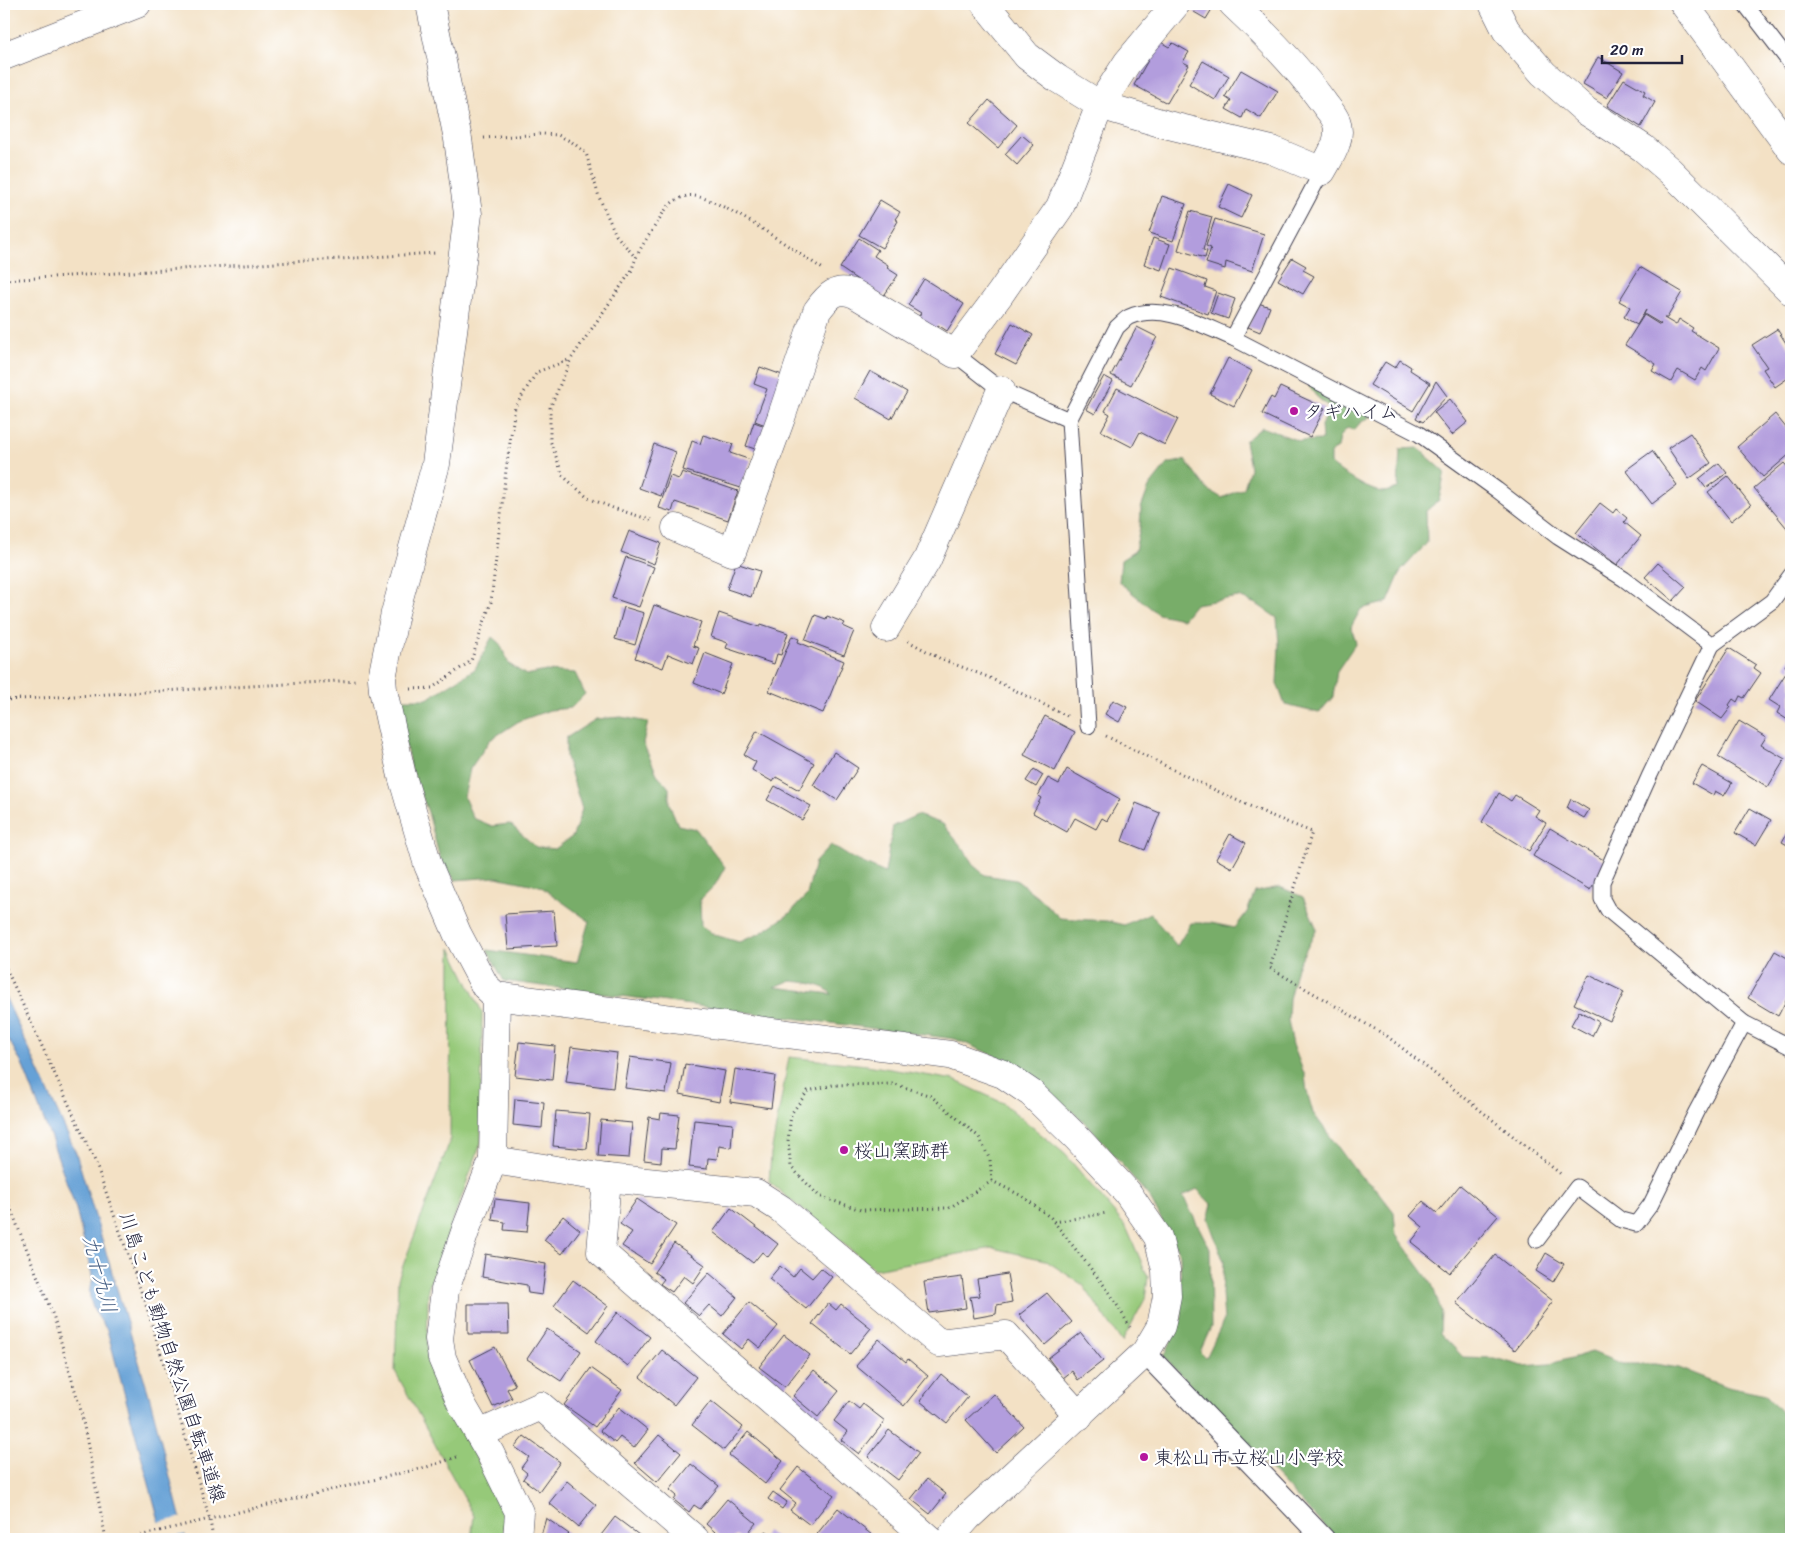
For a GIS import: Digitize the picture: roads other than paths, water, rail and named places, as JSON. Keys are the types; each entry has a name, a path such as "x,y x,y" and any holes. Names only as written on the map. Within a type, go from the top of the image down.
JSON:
{"street":[{"path":"4,56 137,4"},
{"path":"430,4 458,139 468,214 436,464 395,612 383,684 402,776 428,865 458,933 485,986 496,996 950,1055 1003,1074 1031,1093 1077,1138 1127,1192 1158,1238 1166,1270 1167,1296 1161,1326 1145,1354 968,1517 951,1539"},
{"path":"985,4 1027,56 1058,79 1100,105 1164,124 1272,150 1322,171 1334,149 1338,135 1336,121 1316,92 1262,32 1232,4"},
{"path":"676,528 732,552 781,418 817,311 826,298 845,290 855,294 955,354 1000,294 1060,206 1100,105 1127,64 1176,4"},
{"path":"1493,4 1506,30 1543,73 1586,111 1643,148 1786,276"},
{"path":"1684,4 1791,150"},
{"path":"886,628 928,560 1001,390"},
{"path":"496,996 492,1160 445,1290 439,1339 442,1358 461,1403 519,1512 517,1539"},
{"path":"492,1160 607,1178 756,1193 781,1209 939,1343 1006,1335 1079,1416"},
{"path":"607,1178 601,1252 929,1539"},
{"path":"1145,1354 1324,1539"},
{"path":"479,1434 541,1406 695,1539"}],"lane":[{"path":"1745,4 1791,64"},
{"path":"1233,338 1322,171"},
{"path":"1088,726 1069,420 1118,327 1127,318 1140,314 1160,313 1180,317 1233,338 1419,434 1558,537 1624,579 1712,645"},
{"path":"955,354 1001,390 1069,420"},
{"path":"1791,576 1772,601 1712,645 1649,777 1602,882 1602,898 1608,910 1744,1023 1791,1047"},
{"path":"1537,1240 1577,1187 1621,1220 1636,1224 1651,1204 1696,1112 1744,1023"}],"water":[{"name":"九十九川","path":"4,994 76,1153 149,1395 186,1539 164,1539 107,1330 90,1300 90,1287 93,1280 76,1209 22,1064 4,1031"}],"place":[{"name":"タギハイム","path":"1294,411"},
{"name":"桜山窯跡群","path":"844,1150"},
{"name":"東松山市立桜山小学校","path":"1144,1457"}]}
